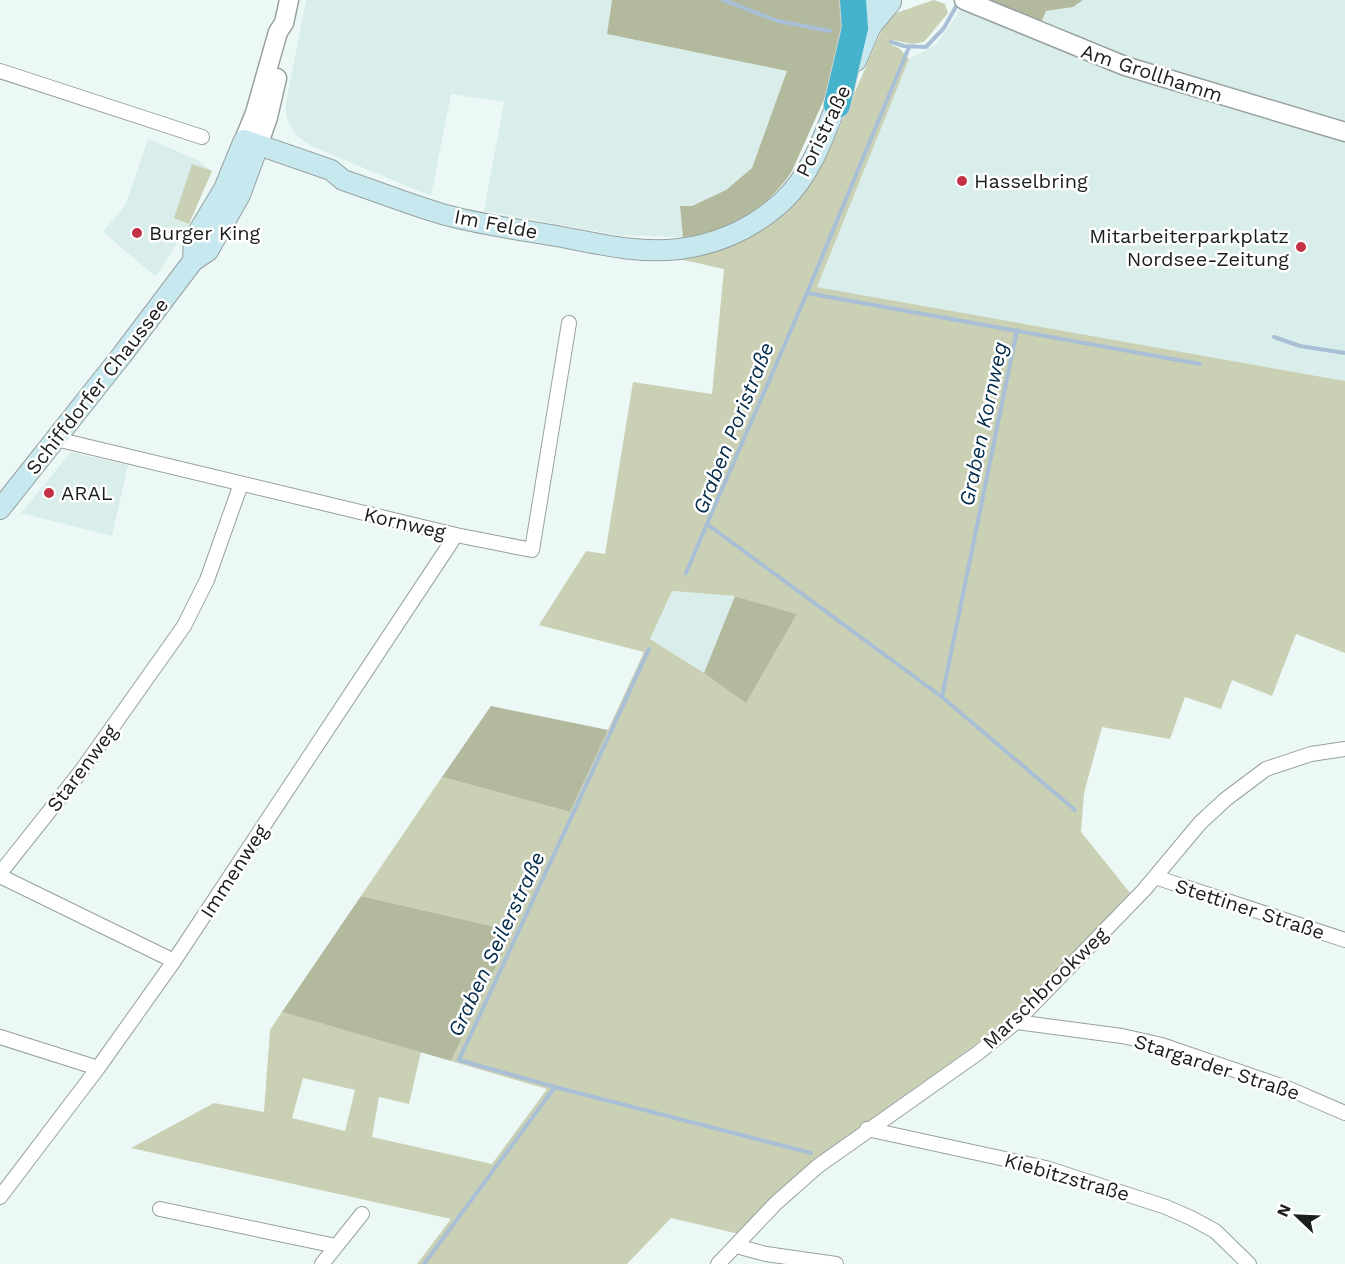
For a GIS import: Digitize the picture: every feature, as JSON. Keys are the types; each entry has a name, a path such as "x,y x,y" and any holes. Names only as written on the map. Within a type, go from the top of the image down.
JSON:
{"highway":[{"path":"837,105 855,28 853,0"}],"main road":[{"name":"Poristraße","path":"653,250 678,249 732,236 786,199 800,181 819,146 871,26 890,1"},
{"name":"Im Felde","path":"249,148 332,170 343,180 443,214 597,244 653,250"},
{"name":"Schiffdorfer Chaussee","path":"0,509 159,308 193,261 194,239 249,148"}],"street":[{"name":"Schiffdorfer Chaussee","path":"249,148 268,117 286,33 284,23 289,0"},
{"name":"Am Grollhamm","path":"969,2 1125,66 1345,132"},
{"path":"0,71 202,137"},
{"name":"Kornweg","path":"56,439 456,535 532,550 569,323"},
{"name":"Starenweg","path":"174,961 4,878 1,872 82,770 184,626 207,580 241,484"},
{"name":"Immenweg","path":"0,1197 98,1068 174,961 456,535"},
{"name":"Marschbrookweg","path":"718,1264 776,1203 818,1166 867,1129 978,1053 1016,1022 1155,877 1200,823 1245,784 1266,769 1311,754 1345,749"},
{"name":"Stettiner Straße","path":"1155,877 1345,940"},
{"name":"Stargarder Straße","path":"1016,1022 1122,1036 1162,1045 1287,1088 1345,1113"},
{"path":"0,1037 98,1068"},
{"name":"Kiebitzstraße","path":"867,1129 1046,1168 1166,1207 1215,1231 1249,1264"},
{"path":"160,1209 336,1246"},
{"path":"322,1264 362,1214"},
{"path":"736,1246 766,1254 836,1264"}],"shaded area":[{"path":"306,0 612,0 607,34 788,71 752,168 726,190 692,206 680,206 683,237 618,235 484,211 504,102 451,94 431,196 311,146 298,137 286,116 286,103"},
{"path":"967,0 990,0 1041,23 1046,11 1072,7 1083,0 1345,0 1345,381 817,287 909,59 936,45"},
{"path":"148,139 196,159 212,171 189,224 156,277 103,232 126,204"},
{"path":"71,452 128,465 112,536 21,513"},
{"path":"672,591 735,596 704,673 650,639"}],"green space":[{"path":"612,0 845,0 847,6 835,75 792,171 772,196 745,217 715,231 683,237 680,206 692,206 726,190 752,168 787,71 607,34"},
{"path":"934,0 945,4 948,13 924,42 912,44 893,40 891,45 899,48 909,59 817,287 1345,381 1345,653 1296,634 1272,696 1232,680 1221,709 1185,697 1170,739 1102,727 1084,793 1081,832 1131,894 1018,1010 971,1048 815,1159 739,1234 671,1218 627,1264 417,1264 451,1219 131,1148 214,1103 264,1112 270,1030 282,1012 421,1052 409,1104 379,1097 372,1137 492,1164 547,1089 451,1061 513,931 361,896 442,777 570,812 644,652 539,625 586,551 605,554 633,382 712,394 724,269 679,259 732,245 758,232 809,184 830,149 884,25 896,13","holes":["672,591 735,596 797,614 746,702 650,639","303,1078 355,1090 345,1131 292,1118"]},
{"path":"990,0 1083,0 1073,7 1046,11 1041,23"},
{"path":"192,164 212,171 189,224 174,218"},
{"path":"735,596 797,614 746,703 704,673"},
{"path":"491,706 608,730 570,812 442,777"},
{"path":"361,896 513,931 451,1061 282,1012"}],"waterway":[{"path":"723,0 778,21 830,31"},
{"path":"891,42 904,46 926,47 944,28 958,3"},
{"name":"Graben Poristraße","path":"909,47 807,293 707,524 942,697 1075,810"},
{"name":"Graben Kornweg","path":"807,293 1200,364"},
{"name":"Graben Kornweg","path":"942,697 1017,330"},
{"path":"1274,337 1300,346 1345,353"},
{"name":"Graben Seilerstraße","path":"686,573 707,524"},
{"name":"Graben Seilerstraße","path":"424,1264 555,1087 459,1060 649,649"},
{"path":"555,1087 811,1153"}],"place":[{"name":"Hasselbring","path":"962,181"},
{"name":"Burger King","path":"137,233"},
{"name":"Mitarbeiterparkplatz Nordsee-Zeitung","path":"1301,247"},
{"name":"ARAL","path":"49,493"}]}
